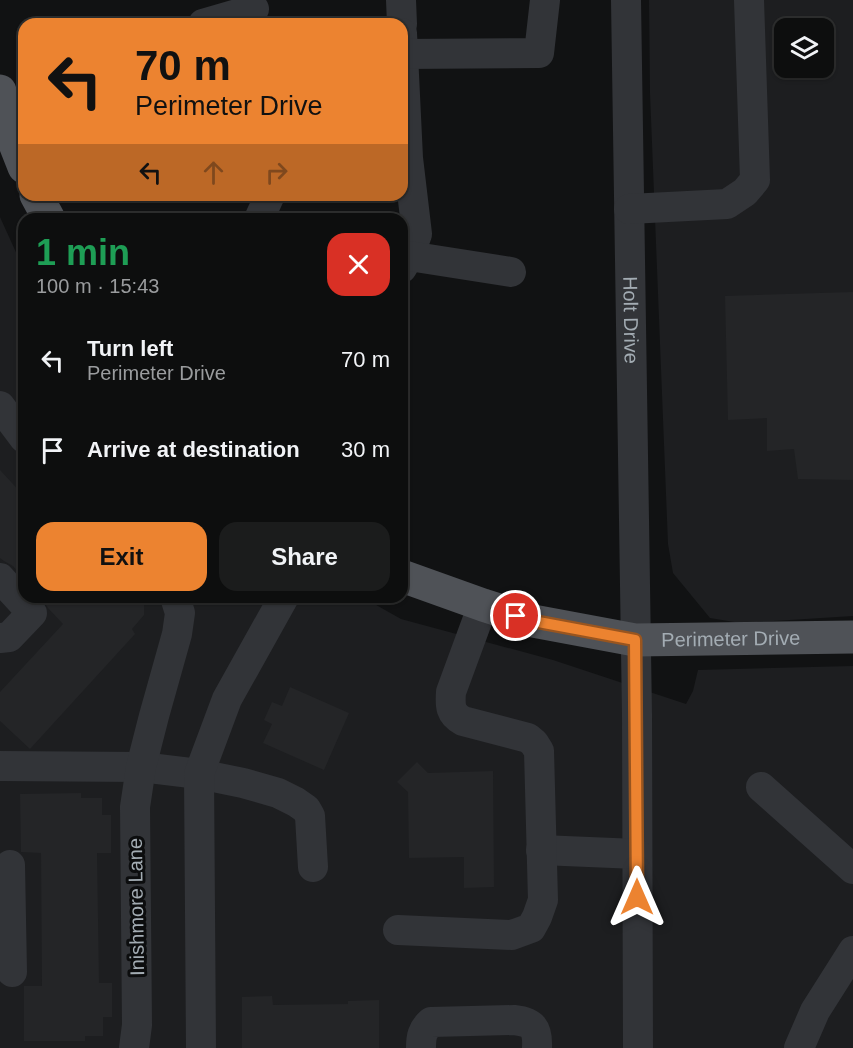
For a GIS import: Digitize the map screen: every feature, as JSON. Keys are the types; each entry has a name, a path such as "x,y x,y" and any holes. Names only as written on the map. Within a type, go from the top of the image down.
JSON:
{"main road":[{"path":"0,91 18,152"},
{"name":"Perimeter Drive","path":"408,578 533,621 635,640 853,637"}],"street":[{"path":"401,0 402,18"},
{"path":"408,54 538,53 545,0"},
{"name":"Holt Drive","path":"626,0 638,1048"},
{"path":"629,209 727,204 745,192 754,180 748,0"},
{"path":"228,18 257,11"},
{"path":"408,177 417,234 408,257"},
{"path":"408,262 510,272"},
{"path":"0,406 18,430"},
{"path":"0,578 18,598"},
{"path":"0,638 9,637 32,613 23,603"},
{"name":"Inishmore Lane","path":"135,1048 137,1025 135,807 141,767 177,634 180,613 177,603"},
{"path":"201,1048 199,774 227,699 281,603"},
{"path":"398,930 512,935 531,928 543,900 539,751 528,738 463,721 451,711 451,692 483,605"},
{"path":"0,766 141,767 199,774 278,793 306,809 310,816 313,867"},
{"path":"761,787 853,869"},
{"path":"541,850 637,854"},
{"path":"10,865 5,926 12,972"},
{"path":"799,1048 815,1011 849,965"},
{"path":"421,1048 422,1033 431,1022 514,1020 527,1022 532,1026 537,1034 537,1048"}],"shaded area":[{"path":"649,0 853,0 853,616 740,623 710,618 673,573 668,544 650,93"},
{"path":"0,217 18,257 18,603 373,603 401,619 553,660 686,704 693,691 698,670 853,666 853,1048 0,1048"}],"building":[{"path":"853,292 853,480 798,479 794,449 767,451 767,418 728,420 725,296"},
{"path":"0,470 18,490 18,572 0,558"},
{"path":"45,603 144,603 144,615 132,629 135,634 30,749 0,721 0,692 63,624"},
{"path":"290,687 349,713 324,770 263,743 272,724 264,720 272,702 282,706"},
{"path":"417,762 428,773 493,771 494,887 464,888 464,857 409,858 408,792 397,782"},
{"path":"81,793 81,798 102,798 102,815 111,815 111,853 97,853 99,983 112,983 112,1017 103,1017 103,1036 85,1036 85,1041 24,1041 24,986 42,986 41,853 21,852 20,794"},
{"path":"272,996 273,1005 348,1004 348,1001 379,1000 379,1048 242,1048 242,997"}],"route":[{"path":"516,616 635,640 637,897"}]}
